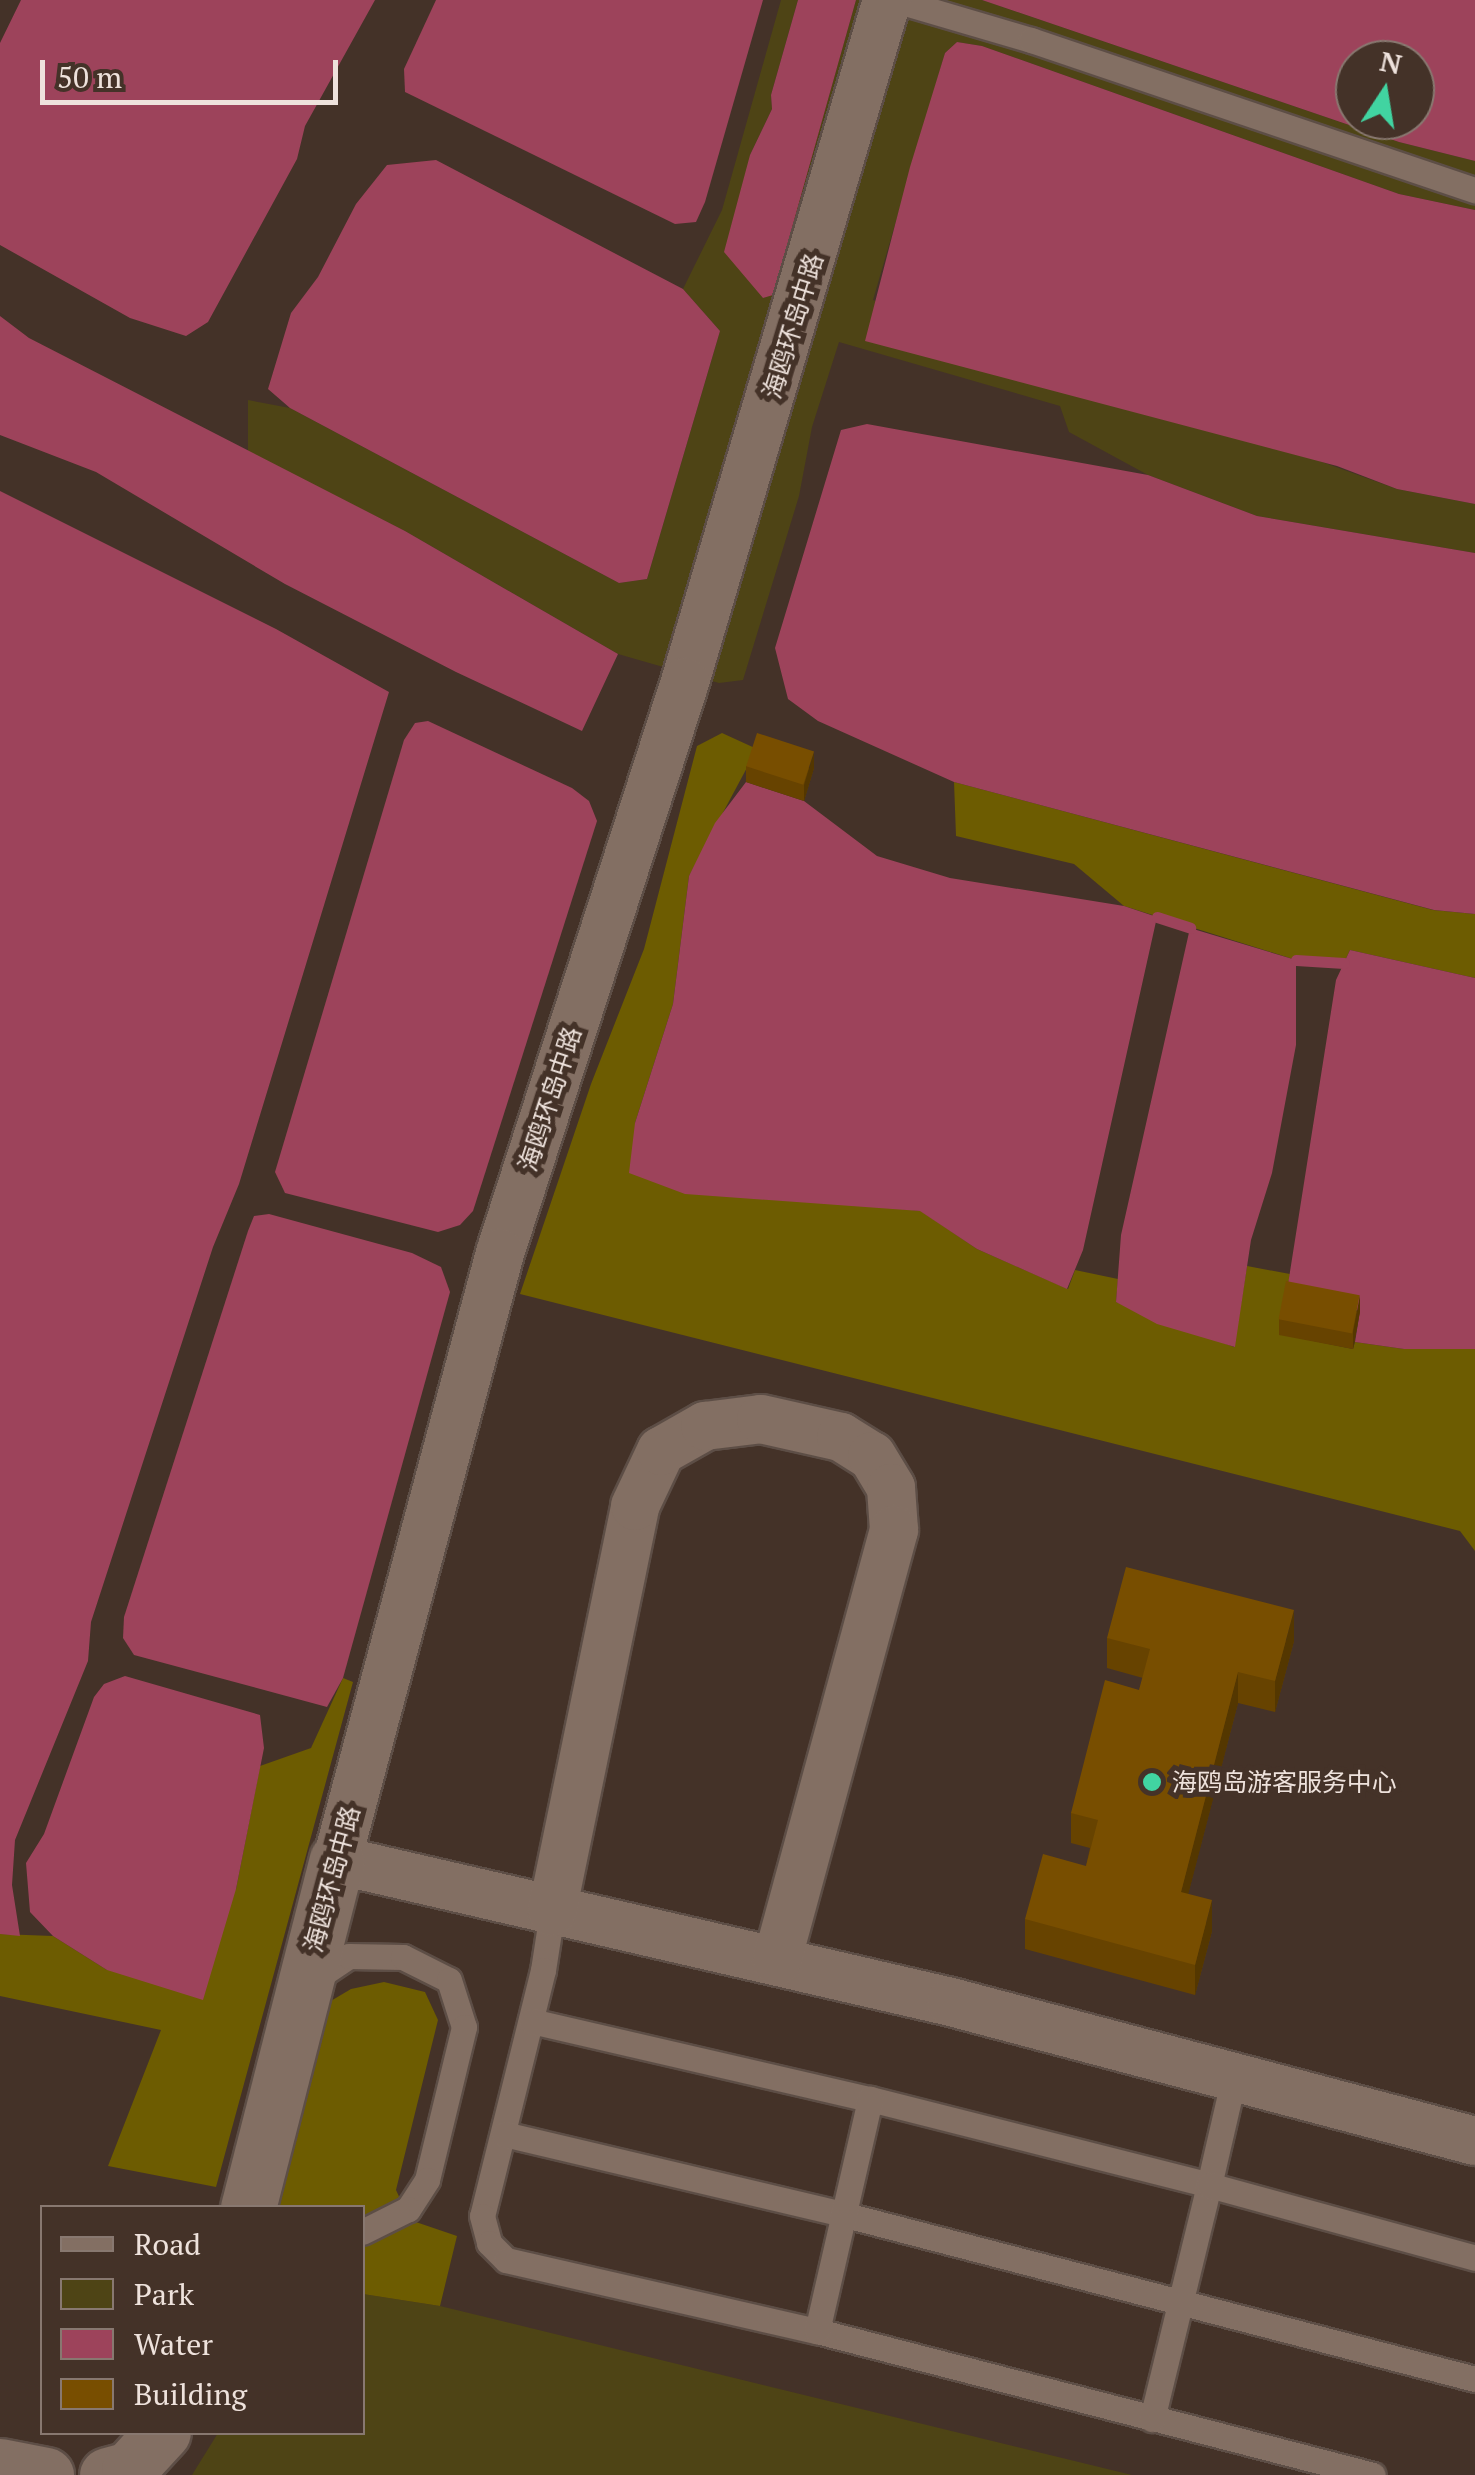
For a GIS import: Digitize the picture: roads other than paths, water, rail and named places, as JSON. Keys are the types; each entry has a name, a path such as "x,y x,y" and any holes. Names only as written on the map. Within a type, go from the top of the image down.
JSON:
{"street":[{"name":"海鸥环岛中路","path":"249,2205 303,1986 500,1253 685,682 891,0"},
{"path":"552,1912 634,1506 661,1451 705,1426 761,1419 841,1437 872,1456 891,1488 894,1530 777,1961"},
{"path":"337,1860 777,1961 1475,2141"},
{"path":"107,2475 129,2469 159,2435"},
{"path":"0,2466 46,2475"}],"lane":[{"path":"891,0 1031,40 1475,190"},
{"path":"552,1912 531,2022 482,2216 489,2244 506,2260 817,2331 1373,2475"},
{"path":"303,1986 349,1956 403,1957 449,1980 464,2027 427,2180 408,2210 365,2231"},
{"path":"531,2022 870,2100 1208,2185 1475,2258"},
{"path":"1152,2419 1234,2077"},
{"path":"817,2331 870,2100"},
{"path":"504,2134 842,2214 1475,2379"}],"water":[{"path":"21,0 375,0 305,126 297,159 208,322 186,336 130,318 0,245 0,43"},
{"path":"436,0 763,0 696,222 675,224 405,92 404,69"},
{"path":"798,0 856,0 773,295 763,298 724,252 750,155 772,109 771,95"},
{"path":"982,0 1475,0 1475,161 1393,140 1435,140 1435,40 1335,40 1335,120"},
{"path":"957,42 982,46 1399,194 1475,210 1475,504 1397,489 1337,466 865,341 910,167 945,53"},
{"path":"436,160 683,289 720,331 647,579 619,583 290,408 268,389 291,313 318,277 356,204 387,165"},
{"path":"0,316 29,338 405,531 618,654 582,731 456,672 285,584 96,472 0,435"},
{"path":"867,424 1148,475 1257,516 1475,553 1475,914 1434,910 954,782 818,721 788,699 775,648 841,430"},
{"path":"0,491 276,629 389,692 239,1184 213,1247 91,1622 88,1661 15,1840 12,1885 20,1936 0,1934"},
{"path":"428,721 572,788 589,801 597,821 473,1211 460,1225 438,1232 285,1193 275,1172 404,740 415,723"},
{"path":"746,782 804,801 877,856 950,878 1124,906 1157,917 1083,1250 1067,1289 977,1249 920,1211 685,1194 629,1173 635,1123 673,1004 689,876 715,823"},
{"path":"1190,928 1296,960 1296,1045 1272,1173 1251,1240 1235,1347 1157,1324 1116,1302 1121,1235"},
{"path":"1350,950 1475,978 1475,1349 1404,1349 1355,1342 1360,1311 1286,1297 1336,980"},
{"path":"269,1214 412,1253 441,1267 450,1292 343,1678 327,1707 134,1655 123,1638 124,1617 248,1231 254,1216"},
{"path":"125,1676 260,1715 264,1748 236,1889 203,2000 107,1970 53,1936 30,1912 26,1863 44,1834 94,1697 104,1684"}],"waterway":[{"path":"1157,917 1190,928"},
{"path":"1296,960 1344,963"}],"place":[{"name":"海鸥岛游客服务中心","path":"1152,1782"}]}
